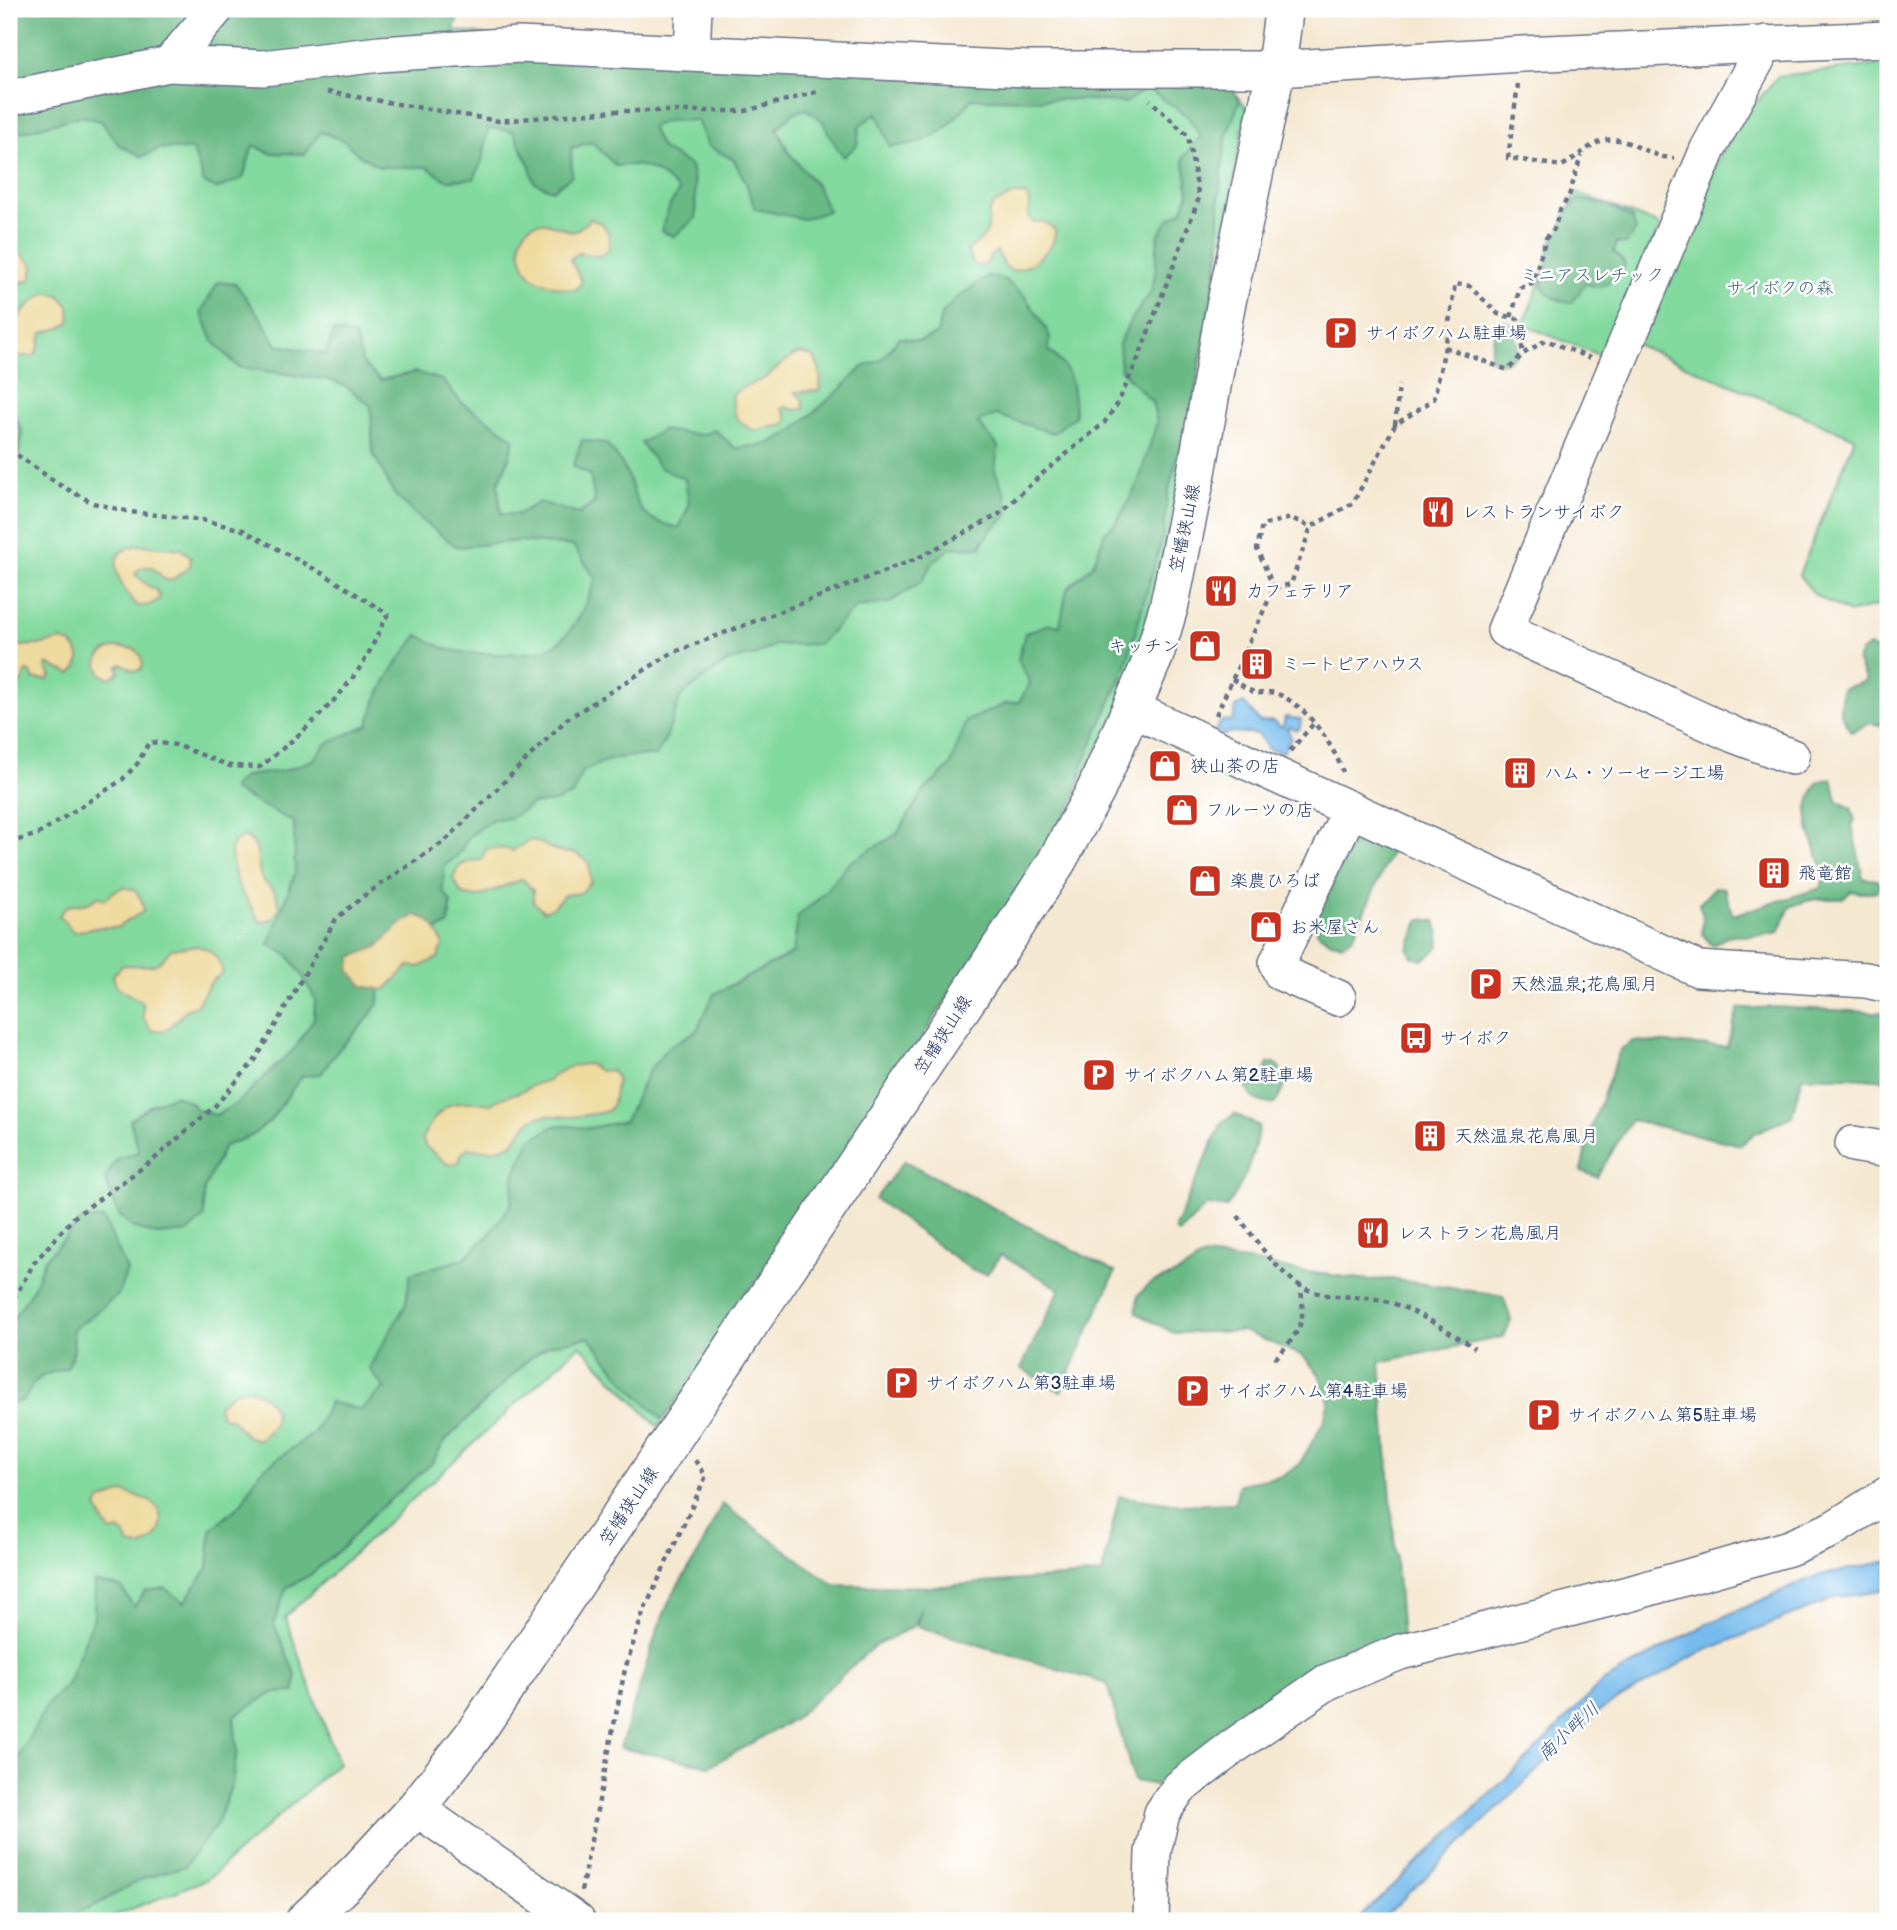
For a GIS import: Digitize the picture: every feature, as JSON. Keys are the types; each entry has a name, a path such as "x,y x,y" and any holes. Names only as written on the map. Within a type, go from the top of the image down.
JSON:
{"main road":[{"name":"笠幡狭山線","path":"305,1921 358,1871 416,1808 488,1715 1053,868 1097,790 1154,656 1179,560 1225,309 1276,69 1284,9"}],"street":[{"path":"169,64 216,9"},
{"path":"692,53 694,9"},
{"path":"9,98 169,64 263,68 380,54 519,46 1027,69 1276,69 1522,54 1888,39"},
{"path":"1766,43 1708,149 1505,630 1734,735 1792,757"},
{"path":"1132,709 1698,969 1866,980 1888,985"},
{"path":"1338,998 1281,973 1278,963 1342,806"},
{"path":"1853,1144 1888,1150"},
{"path":"1150,1921 1153,1852 1162,1813 1180,1788 1234,1746 1326,1682 1400,1653 1632,1593 1789,1548 1831,1530 1888,1494"},
{"path":"416,1808 576,1920"}],"path":[{"path":"1522,54 1508,159 1562,166 1597,142 1615,139 1659,158 1673,159 1682,152 1708,149"},
{"path":"316,90 499,121 614,111 745,111 824,89"},
{"path":"9,1307 34,1263 72,1218 153,1160 215,1106 256,1059 336,919 362,897 445,841 567,719 672,653 914,560 998,515 1042,474 1104,423 1118,403 1138,359 1199,198 1188,136 1147,97"},
{"path":"1511,317 1520,288 1532,284 1546,238 1554,229 1560,209 1569,196 1581,155"},
{"path":"1395,425 1434,400 1455,285 1470,286 1498,314 1518,319 1523,354"},
{"path":"1445,347 1508,370 1523,354 1546,340 1614,368"},
{"path":"1274,588 1291,584 1311,527 1353,503 1395,425 1399,385"},
{"path":"9,449 58,484 93,503 130,512 202,520 243,530 327,576 388,614 365,659 333,702 288,745 260,767 230,766 176,745 149,742 138,763 122,780 38,834 9,845"},
{"path":"1204,741 1274,588 1257,550 1262,525 1290,518 1311,527"},
{"path":"1233,679 1256,693 1275,692 1290,699 1315,722 1338,758 1345,775 1342,806"},
{"path":"1238,1216 1267,1255 1300,1285 1324,1294 1388,1301 1448,1331 1475,1348"},
{"path":"1275,1359 1291,1341 1300,1325 1304,1308 1300,1285"},
{"path":"576,1920 625,1669 643,1613 706,1476 676,1436"}],"green space":[{"path":"9,9 461,9 454,30 490,36 1215,83 1231,88 1240,100 1226,138 1219,199 1219,254 1189,426 1177,458 1167,498 1163,535 1125,669 1083,764 1074,802 781,1256 741,1298 725,1332 663,1420 630,1388 589,1337 549,1345 527,1361 445,1441 431,1464 370,1517 344,1546 310,1575 286,1588 274,1624 296,1676 295,1692 273,1693 234,1716 237,1751 232,1784 217,1824 185,1866 144,1878 96,1905 58,1921 9,1921 9,1776 46,1706 68,1683 94,1617 95,1582 121,1587 134,1607 145,1591 165,1588 184,1602 208,1568 211,1530 241,1504 260,1471 314,1433 330,1402 361,1410 384,1388 369,1368 406,1304 410,1274 463,1259 489,1235 511,1204 515,1172 530,1140 557,1125 589,1128 625,1121 648,1072 667,1048 697,1030 714,994 793,953 798,916 817,900 850,862 897,834 923,792 950,766 966,721 1005,704 1019,702 1030,683 1018,660 1025,633 1049,624 1060,626 1067,589 1093,565 1105,532 1114,525 1139,480 1157,422 1152,402 1121,370 1119,344 1129,323 1151,292 1158,236 1169,219 1183,210 1189,192 1183,158 1201,136 1187,116 1147,88 1125,103 973,98 954,120 938,133 906,145 890,147 877,113 860,125 857,145 844,157 822,120 806,109 793,113 777,129 789,153 817,186 828,211 804,219 755,209 734,160 708,146 697,120 666,121 651,127 661,148 691,166 695,187 696,218 674,236 661,231 670,205 679,191 658,173 636,165 616,166 592,142 571,148 572,176 552,190 534,182 530,166 513,131 488,128 483,158 474,179 446,180 427,167 380,167 359,155 343,140 321,132 305,154 270,153 253,145 243,178 217,189 204,183 193,150 161,148 142,157 119,145 101,121 81,116 17,133 9,139"},
{"name":"サイボクの森","path":"1888,64 1888,603 1849,613 1815,595 1799,575 1855,438 1635,344 1731,133 1778,76"},
{"path":"372,68 1232,90 1247,108 1161,568 1122,702 1058,824 808,1192 658,1427 580,1345 285,1617 338,1763 208,1879 101,1921 9,1921 9,106"},
{"name":"ミニアスレチック","path":"1576,192 1660,225 1607,358 1523,325"},
{"path":"1579,199 1607,205 1632,218 1636,230 1626,244 1617,243 1614,251 1625,264 1622,273 1600,287 1585,284 1572,303 1554,298 1542,286 1550,244 1560,231 1567,210"},
{"path":"988,276 1005,280 1024,295 1043,323 1050,337 1048,350 1063,365 1070,379 1075,416 1053,433 996,415 977,422 998,446 995,471 1006,497 1008,515 991,530 980,547 951,548 933,562 922,581 889,603 856,607 819,644 775,645 756,655 728,661 681,696 666,738 656,756 626,757 600,763 581,773 574,794 555,802 532,804 511,818 493,819 470,836 457,856 444,866 443,891 451,902 449,924 425,937 380,972 379,1002 321,1074 302,1076 270,1121 251,1136 224,1146 204,1189 204,1217 188,1232 157,1235 132,1227 119,1215 105,1178 117,1159 139,1152 130,1120 151,1105 175,1095 189,1101 197,1110 216,1115 236,1104 295,1048 314,1018 315,999 302,975 288,955 269,944 295,873 294,822 231,789 245,776 283,771 313,760 327,743 368,725 388,677 418,635 447,649 471,653 521,653 549,648 558,643 576,622 596,579 573,546 520,541 457,547 425,523 394,494 373,453 371,406 347,387 329,380 238,367 213,341 201,312 218,282 236,284 277,345 326,354 334,331 355,336 363,364 380,380 416,372 442,380 462,403 514,439 498,484 501,514 519,514 539,502 579,514 595,502 590,475 573,466 582,440 606,443 623,466 636,499 645,513 663,524 679,528 689,505 685,479 660,468 641,443 662,430 701,435 715,430 735,448 765,445 790,433 862,367 881,360 899,337 920,341 937,334 941,315 956,299"},
{"path":"1504,321 1514,325 1518,352 1510,360 1501,363 1492,360 1490,354 1497,322"},
{"path":"9,403 23,433 16,467 9,475"},
{"path":"1869,646 1888,658 1888,730 1886,726 1870,723 1851,732 1840,712 1842,689 1866,681 1857,660 1861,652"},
{"path":"1832,778 1837,801 1851,808 1863,878 1877,880 1880,885 1878,891 1851,891 1843,899 1804,902 1790,907 1779,932 1727,936 1713,946 1702,934 1703,916 1699,904 1715,887 1724,888 1732,913 1736,914 1821,888 1822,866 1809,829 1808,814 1810,799 1818,782"},
{"path":"1357,833 1373,836 1392,850 1353,937 1343,944 1331,942 1318,933 1315,926 1317,916"},
{"path":"1888,880 1888,948 1881,926 1884,881"},
{"path":"1420,919 1435,921 1440,940 1434,952 1423,960 1412,957 1408,949"},
{"path":"1775,1007 1888,1013 1888,1080 1802,1077 1792,1116 1755,1133 1741,1145 1631,1120 1597,1177 1581,1171 1589,1134 1620,1050 1633,1041 1727,1047 1738,1009"},
{"path":"1268,1063 1275,1063 1284,1078 1281,1094 1274,1104 1256,1100 1246,1086 1248,1084 1259,1087"},
{"path":"1235,1114 1259,1126 1243,1179 1226,1208 1207,1205 1179,1233 1175,1231 1175,1227 1222,1122"},
{"path":"904,1161 1115,1272 1061,1392 1021,1368 1060,1289 1001,1255 987,1274 973,1271 875,1199"},
{"path":"83,1219 104,1219 127,1270 118,1295 73,1330 74,1350 67,1368 40,1378 24,1400 9,1405 9,1325 34,1287 44,1260"},
{"path":"1204,1256 1256,1262 1298,1271 1369,1280 1390,1279 1503,1296 1511,1320 1504,1337 1380,1362 1402,1637 1323,1668 1253,1710 1160,1786 1134,1781 1107,1684 917,1626 921,1608 914,1626 873,1647 793,1720 710,1766 620,1748 658,1628 672,1595 699,1552 722,1504 834,1585 929,1587 1102,1574 1119,1496 1181,1505 1235,1503 1239,1484 1283,1476 1299,1465 1324,1421 1329,1401 1319,1374 1303,1356 1243,1331 1174,1333 1136,1313 1138,1295 1151,1283 1178,1273"}],"sand":[{"path":"1016,194 1026,195 1030,202 1028,216 1033,222 1045,222 1055,230 1052,244 1034,262 1019,269 1012,271 1004,265 997,251 990,256 987,264 978,266 973,263 967,251 984,237 988,229 989,213 994,204"},
{"path":"591,219 603,224 609,235 609,249 600,256 579,253 570,259 582,281 576,290 534,278 524,265 520,248 521,239 529,226 546,223 574,232"},
{"path":"9,242 33,265 31,280 18,283 9,279"},
{"path":"46,293 59,295 69,306 70,322 42,333 34,356 14,356 9,353 11,326 31,303"},
{"path":"799,353 813,356 820,373 819,391 795,392 803,400 804,409 782,409 788,419 784,426 756,431 740,422 733,408 733,394 764,379"},
{"path":"143,545 181,549 191,557 190,566 172,580 165,580 152,567 138,570 135,574 148,586 156,589 160,598 150,605 137,606 124,588 116,569 121,553 129,547"},
{"path":"62,640 73,646 78,654 78,664 71,674 47,664 46,668 51,675 48,680 33,679 31,672 26,671 22,682 17,684 9,680 9,652 13,646"},
{"path":"120,647 135,649 141,656 143,665 140,670 134,671 122,664 118,666 119,672 115,676 104,676 99,669 98,659 107,650"},
{"path":"247,837 257,852 262,879 274,891 280,907 273,919 260,922 237,882 231,848 233,842"},
{"path":"530,840 557,851 579,855 589,863 591,882 581,893 564,895 553,907 544,911 533,902 533,891 523,879 477,897 462,894 453,879 458,867 470,861 482,860 486,849 503,848 512,851"},
{"path":"123,887 135,890 142,901 144,911 116,928 101,927 73,932 59,915 67,906 88,903 98,897 106,899"},
{"path":"416,915 430,922 438,934 443,944 438,958 419,967 409,966 385,990 363,986 349,970 352,957 377,947 402,923"},
{"path":"196,946 214,954 223,972 210,983 197,1005 186,1010 167,1030 152,1031 143,1018 143,1003 116,986 113,975 123,965 150,966 160,961 171,949"},
{"path":"589,1064 600,1071 611,1070 617,1078 613,1103 608,1111 575,1117 538,1117 527,1124 515,1140 505,1147 493,1150 468,1148 461,1154 459,1162 449,1165 426,1147 422,1138 435,1117 449,1106 466,1102 491,1104 498,1099 548,1082 566,1068"},
{"path":"248,1389 264,1397 274,1410 273,1425 259,1440 246,1436 232,1419 222,1417 218,1405 236,1391"},
{"path":"123,1492 151,1502 160,1514 158,1534 152,1541 140,1547 129,1544 119,1530 111,1532 97,1507 101,1500"}],"water":[{"path":"1244,703 1260,722 1272,721 1283,727 1285,717 1301,719 1300,728 1287,729 1291,737 1283,752 1268,749 1258,734 1230,732 1224,735 1215,730 1221,721 1233,720 1236,707"},
{"name":"南小畔川","path":"1888,1561 1888,1590 1835,1598 1697,1654 1599,1711 1380,1921 1356,1921 1535,1751 1602,1682 1707,1624 1814,1577"}],"place":[{"name":"サイボクハム駐車場","path":"1341,333"},
{"name":"レストランサイボク","path":"1438,512"},
{"name":"カフェテリア","path":"1221,591"},
{"name":"キッチン","path":"1205,646"},
{"name":"ミートピアハウス","path":"1257,664"},
{"name":"狭山茶の店","path":"1165,766"},
{"name":"ハム・ソーセージ工場","path":"1520,773"},
{"name":"フルーツの店","path":"1182,810"},
{"name":"飛竜館","path":"1774,873"},
{"name":"楽農ひろば","path":"1205,881"},
{"name":"お米屋さん","path":"1266,927"},
{"name":"天然温泉;花鳥風月","path":"1486,984"},
{"name":"サイボク","path":"1416,1038"},
{"name":"サイボクハム第2駐車場","path":"1099,1075"},
{"name":"天然温泉花鳥風月","path":"1430,1136"},
{"name":"レストラン花鳥風月","path":"1373,1233"},
{"name":"サイボクハム第3駐車場","path":"902,1383"},
{"name":"サイボクハム第4駐車場","path":"1193,1391"},
{"name":"サイボクハム第5駐車場","path":"1544,1415"}]}
